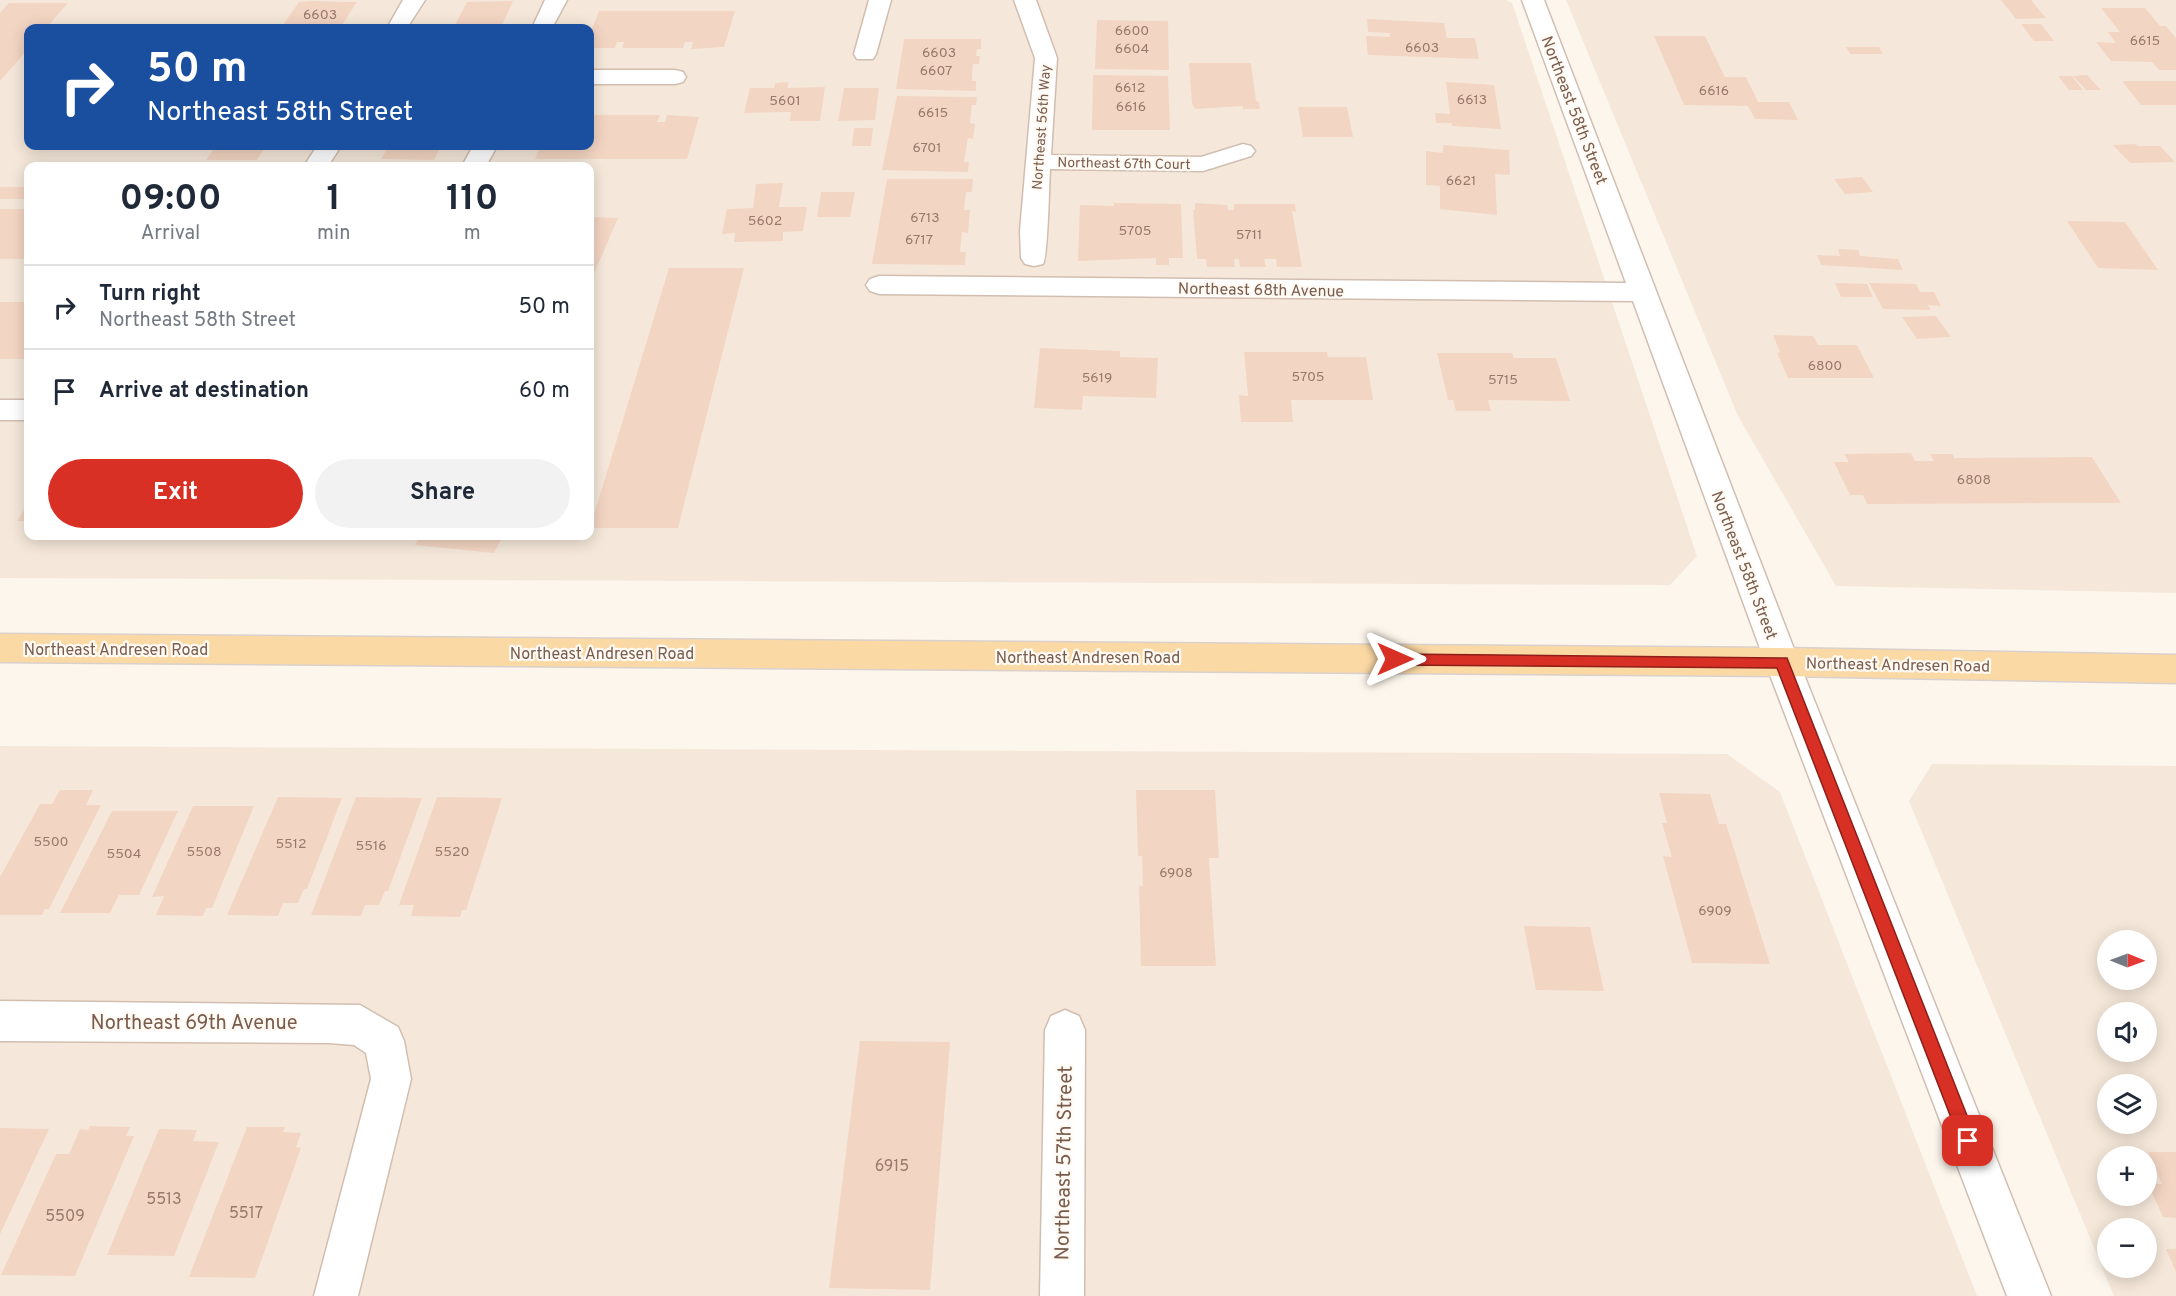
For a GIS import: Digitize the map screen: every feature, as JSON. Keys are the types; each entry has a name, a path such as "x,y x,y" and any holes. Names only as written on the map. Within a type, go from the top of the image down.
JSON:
{"main road":[{"name":"Northeast Andresen Road","path":"0,648 1782,662 2176,669"}],"street":[{"path":"399,24 414,0"},
{"path":"544,24 556,0"},
{"path":"865,54 880,0"},
{"name":"Northeast 56th Way","path":"1025,0 1046,58 1033,231 1034,258"},
{"name":"Northeast 58th Street","path":"1533,0 1782,662 2029,1296"},
{"path":"594,77 675,77"},
{"name":"Northeast 67th Court","path":"1038,162 1203,164 1243,151"},
{"name":"Northeast 68th Avenue","path":"879,285 1644,292"},
{"path":"0,410 24,410"},
{"name":"Northeast 69th Avenue","path":"0,1021 329,1023 360,1025 384,1041 391,1079 336,1296"},
{"name":"Northeast 57th Street","path":"1062,1296 1065,1030"}],"shaded area":[{"path":"0,0 1506,0 1512,3 1697,556 1670,585 0,578"},
{"path":"1566,0 2176,0 2176,593 1836,586 1738,416"},
{"path":"0,746 1727,754 1780,792 1977,1296 0,1296"},
{"path":"1932,764 2176,766 2176,1296 2114,1296 2107,1278 2157,1278 2157,1218 2097,1218 2097,1255 1909,801"}],"building":[{"path":"2001,0 2031,0 2046,18 2016,19"},
{"path":"513,1 502,24 456,24 467,2"},
{"path":"299,2 357,2 343,24 284,24"},
{"path":"9,3 68,3 50,24 24,24 24,54 0,81 0,13"},
{"path":"2101,8 2145,8 2160,26 2166,26 2176,38 2176,70 2159,70 2152,62 2111,61 2096,42 2116,43 2108,32 2120,32"},
{"path":"599,11 735,11 724,47 691,49 693,42 685,42 683,48 622,48 624,42 617,42 615,48 594,48 594,24"},
{"path":"1367,19 1444,23 1447,38 1475,38 1479,59 1368,55 1366,36 1390,37 1390,33 1368,32"},
{"path":"1097,20 1168,21 1169,70 1095,69"},
{"path":"2021,24 2041,24 2054,41 2034,41"},
{"path":"1654,36 1705,36 1725,77 1746,77 1758,102 1789,102 1798,120 1755,119 1748,106 1684,105"},
{"path":"904,39 981,39 981,49 977,49 976,56 980,56 979,64 973,64 972,81 976,81 976,91 896,89"},
{"path":"1846,47 1879,47 1883,54 1850,54"},
{"path":"1189,63 1251,63 1256,101 1259,102 1260,109 1243,109 1243,106 1195,109 1192,103"},
{"path":"1093,75 1168,76 1170,130 1092,130"},
{"path":"2087,75 2101,90 2086,90 2073,76"},
{"path":"2058,76 2072,76 2083,90 2069,90"},
{"path":"2122,81 2176,81 2176,105 2141,105"},
{"path":"789,82 787,88 825,87 820,121 790,121 791,112 744,113 750,88 774,88 775,83"},
{"path":"1446,82 1494,85 1501,129 1436,123 1435,113 1450,114"},
{"path":"844,88 879,88 875,120 838,121"},
{"path":"897,96 977,97 976,105 972,105 970,123 975,124 973,139 968,138 964,162 969,162 968,172 882,170"},
{"path":"1298,107 1347,107 1353,137 1303,137"},
{"path":"594,115 660,115 657,122 665,122 667,115 699,117 687,159 535,159 538,150 594,150"},
{"path":"854,128 873,128 871,146 852,146"},
{"path":"1443,145 1509,150 1510,175 1495,174 1497,215 1440,209 1440,186 1426,185 1426,151 1443,153"},
{"path":"2113,145 2160,146 2175,162 2130,163"},
{"path":"213,150 263,150 257,160 206,160"},
{"path":"387,150 439,150 434,160 381,159"},
{"path":"1862,177 1873,192 1845,194 1834,179"},
{"path":"887,179 973,179 972,192 966,192 964,210 970,210 968,233 962,232 960,252 966,252 965,265 872,264"},
{"path":"783,183 779,207 807,207 803,231 783,232 783,241 734,242 735,233 722,234 727,209 753,208 756,184"},
{"path":"0,187 24,187 24,199 0,199"},
{"path":"821,192 855,192 850,217 817,217"},
{"path":"1114,203 1181,204 1183,258 1169,258 1169,265 1156,265 1156,258 1078,261 1080,205 1114,206"},
{"path":"1195,203 1227,205 1228,210 1234,210 1234,204 1295,204 1296,212 1292,211 1302,267 1277,267 1276,259 1264,259 1266,267 1240,267 1239,259 1234,259 1235,267 1207,267 1206,259 1197,259 1193,210 1195,210"},
{"path":"0,209 24,209 24,259 0,259"},
{"path":"594,217 618,218 594,274"},
{"path":"2067,221 2125,222 2158,270 2098,268"},
{"path":"1838,249 1858,250 1860,256 1898,259 1903,270 1821,265 1817,255 1840,256"},
{"path":"669,268 744,268 678,528 594,528 594,515"},
{"path":"1835,283 1867,284 1873,297 1841,297"},
{"path":"1869,283 1916,284 1920,292 1934,292 1941,306 1928,305 1931,310 1883,309"},
{"path":"0,302 24,302 24,359 0,359"},
{"path":"1936,316 1951,337 1917,339 1902,317"},
{"path":"1773,335 1813,336 1818,345 1857,345 1874,378 1788,378 1777,353 1780,352"},
{"path":"1040,348 1120,351 1120,357 1158,358 1156,398 1083,396 1082,410 1034,408"},
{"path":"1244,352 1327,352 1328,357 1366,357 1373,400 1291,400 1293,422 1241,422 1239,395 1248,396"},
{"path":"1437,353 1512,353 1514,358 1556,358 1570,401 1488,400 1491,411 1456,411 1453,400 1448,400"},
{"path":"1911,453 1915,461 1934,461 1930,454 1953,454 1954,458 2092,457 2121,503 1867,504 1863,495 1850,495 1834,462 1849,462 1844,454"},
{"path":"24,510 24,521 17,521"},
{"path":"418,540 501,540 494,553 415,545"},
{"path":"60,790 93,790 86,805 101,805 49,909 45,909 42,915 0,915 0,877 40,804 52,804"},
{"path":"1136,790 1215,790 1219,858 1209,858 1216,966 1141,966 1139,886 1143,886 1142,856 1138,856"},
{"path":"1659,793 1710,794 1719,824 1726,824 1770,964 1692,963 1663,856 1672,857 1662,823 1667,823"},
{"path":"278,797 342,798 307,889 304,889 298,903 283,903 278,916 227,915"},
{"path":"356,797 422,798 388,891 385,891 379,905 365,905 361,916 311,915"},
{"path":"437,797 502,798 466,910 462,910 460,917 411,916 414,905 399,905"},
{"path":"193,806 254,806 212,908 206,908 203,916 156,915 164,896 152,897"},
{"path":"112,811 178,811 139,895 119,895 110,913 60,913"},
{"path":"1524,926 1590,927 1604,991 1536,990"},
{"path":"860,1041 950,1042 930,1290 829,1288"},
{"path":"90,1126 130,1127 126,1136 134,1136 75,1276 1,1275 56,1154 69,1154 80,1129 88,1130"},
{"path":"247,1127 285,1127 283,1132 301,1133 296,1147 301,1148 255,1278 189,1277"},
{"path":"0,1128 49,1129 0,1234"},
{"path":"159,1129 197,1130 193,1141 219,1142 174,1256 107,1255"},
{"path":"2157,1152 2176,1152 2176,1218 2163,1217 2157,1204 2157,1184 2162,1184 2157,1173"},
{"path":"2166,1249 2176,1249 2176,1272"}],"route":[{"path":"1395,659 1782,662 1968,1141"}]}
